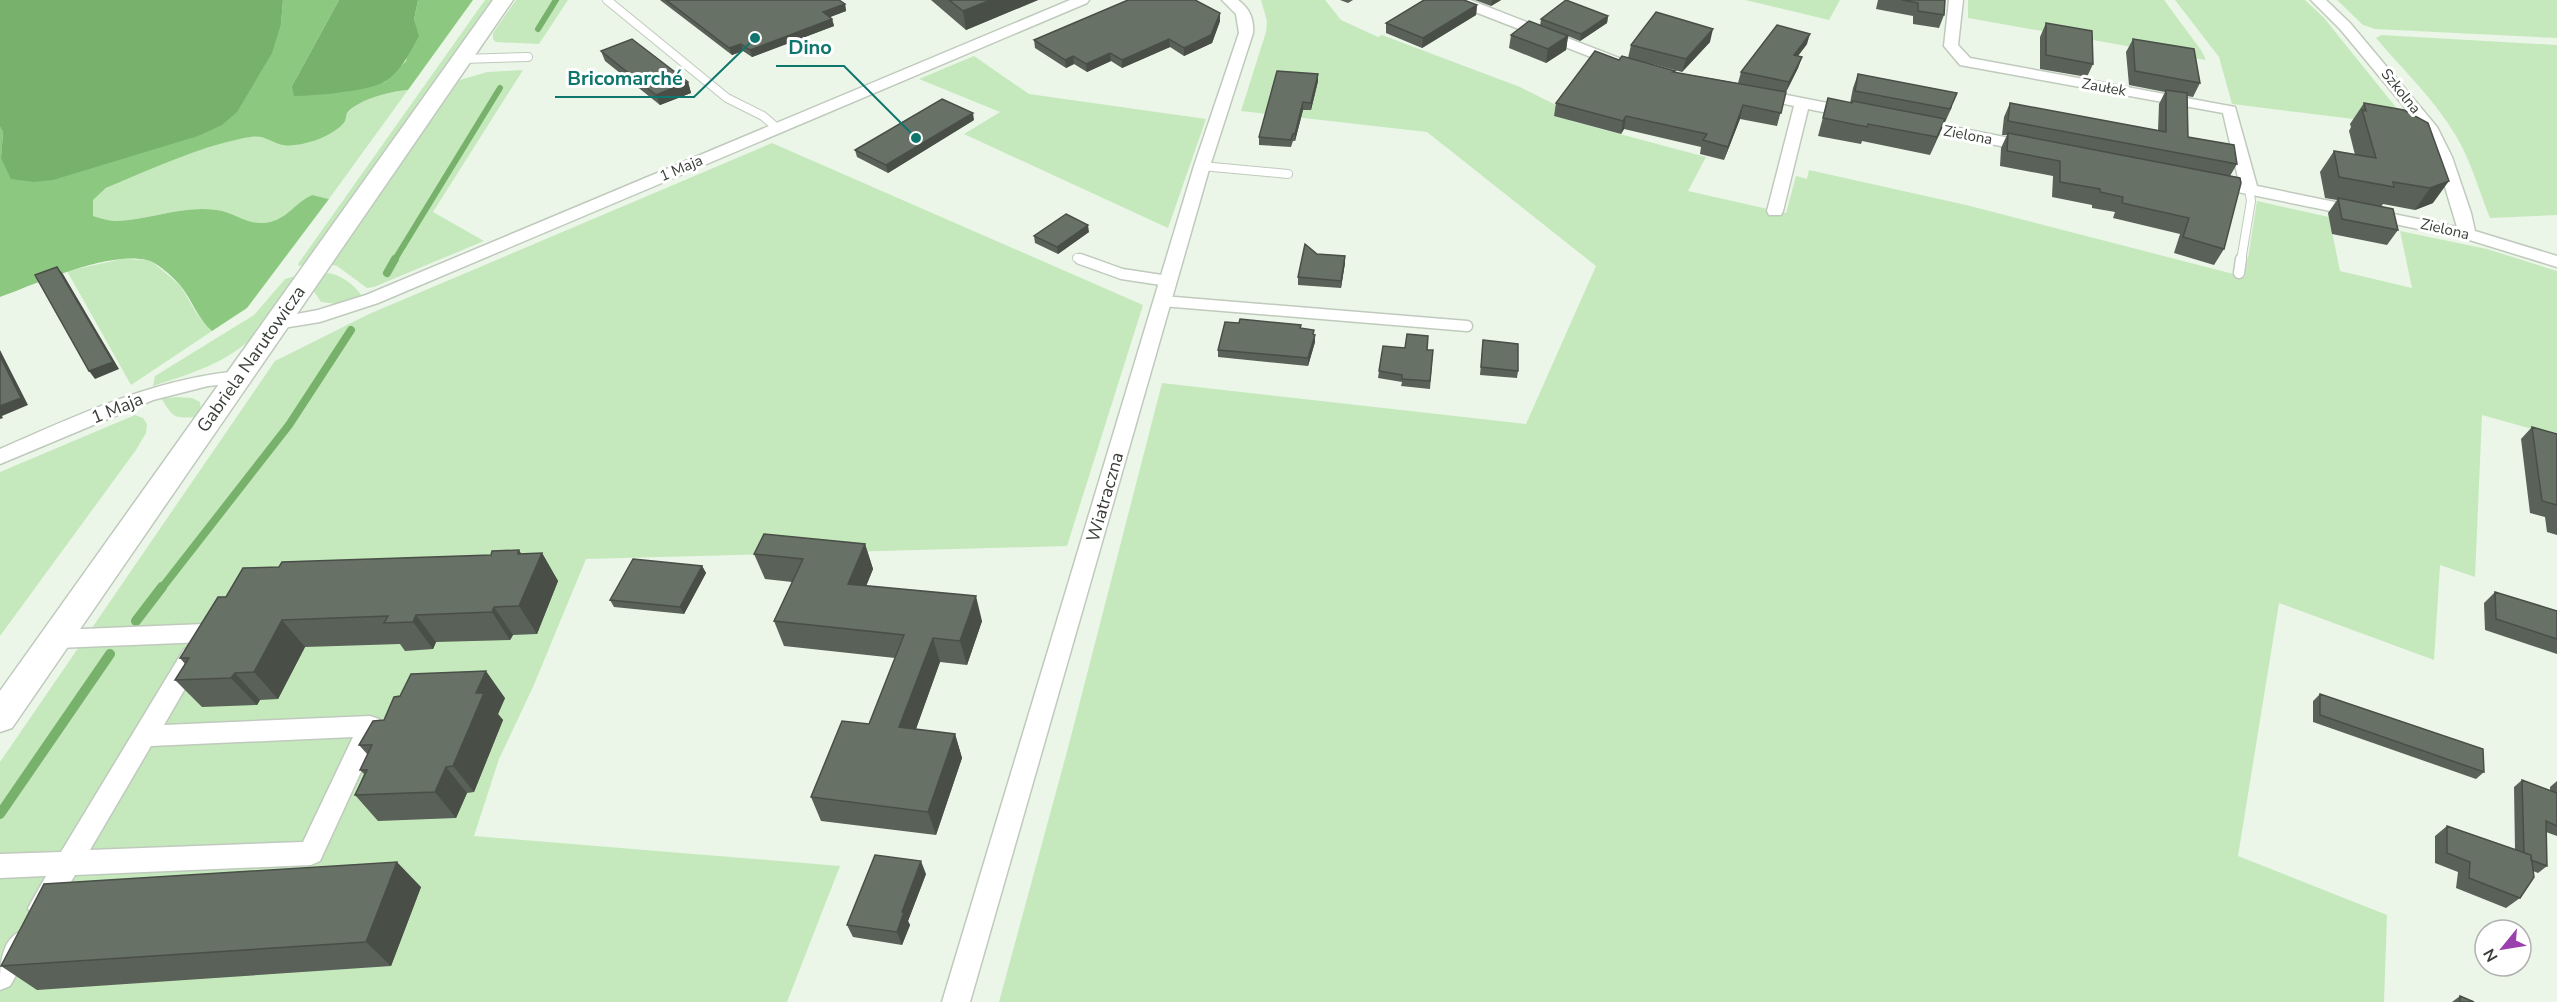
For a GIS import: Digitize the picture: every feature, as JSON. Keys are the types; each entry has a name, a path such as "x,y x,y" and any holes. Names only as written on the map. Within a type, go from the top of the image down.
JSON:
{"main road":[{"name":"Gabriela Narutowicza","path":"0,718 503,0"}],"street":[{"name":"1 Maja","path":"277,322 289,322 342,310 1082,0"},
{"name":"Wiatraczna","path":"956,1002 1202,166 1246,33 1245,15 1240,7 1229,0"},
{"path":"1457,0 1637,69"},
{"name":"Zaułek","path":"1956,0 1951,46 1965,62 2230,110 2249,189"},
{"name":"Szkolna","path":"2318,0 2358,41 2429,127 2444,157 2463,213 2467,234"},
{"path":"1745,92 1870,116"},
{"path":"1775,211 1802,103"},
{"name":"Zielona","path":"1893,120 2041,149"},
{"name":"Zielona","path":"2203,180 2467,234 2557,262"},
{"name":"1 Maja","path":"0,458 151,394 206,380 238,377"},
{"path":"0,977 219,610"},
{"path":"57,639 205,633"},
{"path":"0,866 311,853 370,726 144,736"}],"lane":[{"path":"607,0 727,98 763,116 777,128"},
{"path":"462,59 528,57"},
{"path":"1202,166 1288,174"},
{"path":"2239,273 2251,201 2249,189"},
{"path":"1077,258 1104,270 1127,276 1168,281"},
{"path":"1162,301 1467,326"}],"shaded area":[{"path":"0,0 283,0 281,24 272,53 237,112 222,125 198,136 53,180 34,182 11,179 1,158 3,132 0,127"},
{"path":"283,0 339,0 292,86 342,92 385,82 406,61 418,0 473,0 408,90 385,94 360,103 348,112 345,121 334,132 310,142 294,145 283,145 259,137 226,142 174,160 106,188 93,200 93,216 116,221 204,209 217,210 256,223 263,223 282,217 312,195 329,199 247,308 212,331 177,282 160,267 147,260 131,258 93,264 0,297 0,127 3,132 1,158 281,24"},
{"path":"339,0 418,0 414,20 419,36 397,72 379,85 342,92 294,96 292,86"},
{"path":"485,0 494,0 305,265 299,266 298,264"},
{"path":"516,0 568,0 539,44 496,42 493,39 493,33"},
{"path":"1261,0 1325,0 1341,20 1378,37 1382,35 1520,87 1576,115 1571,121 1706,157 1688,191 1786,213 1796,176 1807,179 1809,170 1966,205 2245,277 2257,201 2329,217 2340,271 2412,288 2400,231 2487,249 2557,271 2557,436 2482,415 2475,577 2440,565 2434,660 2279,603 2238,856 2387,915 2384,1002 999,1002 1069,744 1162,383 1526,424 1596,266 1427,132 1241,111 1266,32 1267,21"},
{"path":"1745,0 1840,0 1829,20"},
{"path":"1968,0 2164,0 2206,60 1968,18"},
{"path":"2175,0 2305,0 2324,18 2411,126 2232,104 2219,57"},
{"path":"2337,0 2557,0 2557,38 2375,29 2363,25"},
{"path":"2381,35 2557,45 2557,215 2490,218 2456,136 2429,98 2376,38"},
{"path":"974,56 1029,94 1206,119 1168,228 964,134 1000,112 919,79"},
{"path":"523,70 433,212 484,241 374,287 367,288 337,266 329,264 460,80 487,72"},
{"path":"408,90 329,199 312,195 282,218 255,223 217,210 204,209 116,221 93,216 93,200 103,191 160,164 232,140 264,136 280,144 322,136 337,129 348,113 359,104 384,94"},
{"path":"772,143 1143,305 1067,546 586,559 533,687 499,759 474,836 840,866 787,1002 0,1002 0,762 275,361 369,314"},
{"path":"122,259 150,260 180,285 197,314 212,331 131,385 67,271"},
{"path":"324,273 346,280 362,296 337,304 321,302 313,290"},
{"path":"299,275 274,311 248,342 210,366 153,386 155,376 254,315 285,279"},
{"path":"161,398 192,398 200,402 201,412 198,417 175,416"},
{"path":"135,415 143,418 147,424 146,433 136,450 0,636 0,472"}],"building":[{"path":"666,0 839,0 845,4 823,12 832,19 750,50 741,44 729,48"},
{"path":"949,0 991,0 963,11"},
{"path":"1128,0 1195,0 1220,13 1211,35 1184,48 1169,39 1122,60 1110,53 1086,64 1073,56 1065,60 1034,40"},
{"path":"1424,0 1464,0 1477,5 1423,38 1386,23"},
{"path":"1566,0 1608,16 1581,34 1541,19"},
{"path":"1902,0 1945,0 1944,15 1918,11 1918,3"},
{"path":"1656,12 1713,29 1686,59 1631,45"},
{"path":"1529,21 1568,36 1548,49 1511,35"},
{"path":"2046,23 2092,31 2093,64 2046,55"},
{"path":"1777,25 1810,34 1794,55 1802,57 1789,82 1741,72"},
{"path":"632,39 688,82 656,95 601,51"},
{"path":"2133,39 2194,49 2200,83 2135,71"},
{"path":"1595,51 1619,60 1622,56 1675,71 1673,72 1786,92 1781,113 1743,105 1728,147 1703,140 1707,134 1626,116 1623,121 1556,103"},
{"path":"1277,71 1318,74 1311,103 1303,102 1295,134 1291,140 1259,137"},
{"path":"1858,74 1957,93 1950,109 1855,91"},
{"path":"2166,90 2187,93 2188,137 2234,145 2237,164 2008,121 2010,103 2166,132"},
{"path":"1828,98 1945,119 1937,137 1868,124 1867,127 1823,118"},
{"path":"942,99 973,113 886,165 855,150"},
{"path":"2364,103 2404,110 2428,123 2449,181 2430,188 2393,182 2394,187 2339,177 2334,151 2376,158 2362,110 2366,111"},
{"path":"2008,133 2240,178 2241,183 2224,249 2183,237 2189,218 2122,203 2123,197 2100,192 2100,189 2060,182 2060,161 2007,151"},
{"path":"2338,198 2393,209 2398,230 2342,219"},
{"path":"1066,214 1088,225 1057,247 1034,236"},
{"path":"1305,244 1317,254 1345,256 1341,281 1298,277"},
{"path":"57,267 113,362 89,371 35,275"},
{"path":"1240,319 1301,325 1300,328 1314,330 1315,335 1308,358 1218,350 1225,322 1239,323"},
{"path":"1407,334 1428,336 1427,350 1433,350 1430,381 1402,379 1402,375 1379,371 1383,346 1405,348"},
{"path":"1483,340 1518,344 1518,371 1481,367"},
{"path":"0,356 21,398 0,406"},
{"path":"2532,427 2557,434 2557,505 2542,501"},
{"path":"764,534 865,544 848,584 976,596 960,641 933,638 899,727 955,734 928,812 811,797 842,721 869,724 904,635 774,621 803,559 754,554"},
{"path":"519,550 518,554 542,553 519,606 494,607 492,612 416,615 413,622 384,623 388,616 282,620 254,672 235,673 231,678 175,680 189,658 180,658 218,597 226,597 243,568 279,567 282,562 491,555 492,551"},
{"path":"633,559 702,566 680,607 610,600"},
{"path":"2495,592 2557,611 2557,639 2496,619"},
{"path":"486,671 476,693 484,693 453,766 446,767 435,792 355,795 367,770 360,770 372,745 359,745 373,721 384,720 394,697 400,696 411,674"},
{"path":"2320,694 2483,749 2484,772 2320,715"},
{"path":"2522,780 2557,793 2557,826 2546,821 2547,866 2531,860 2531,855 2524,853"},
{"path":"2447,826 2531,855 2534,877 2520,898 2469,878 2470,862 2447,853"},
{"path":"875,855 921,861 897,932 847,925"},
{"path":"397,862 366,942 1,966 44,884"},
{"path":"2460,996 2474,1002 2460,1002"}],"waterway":[{"path":"538,29 556,0"},
{"path":"394,261 500,88"},
{"path":"387,273 395,259"},
{"path":"161,589 289,425 351,330"},
{"path":"136,621 162,587"},
{"path":"0,814 110,654"}],"place":[{"name":"Bricomarché","path":"755,38"},
{"name":"Dino","path":"916,138"}]}
